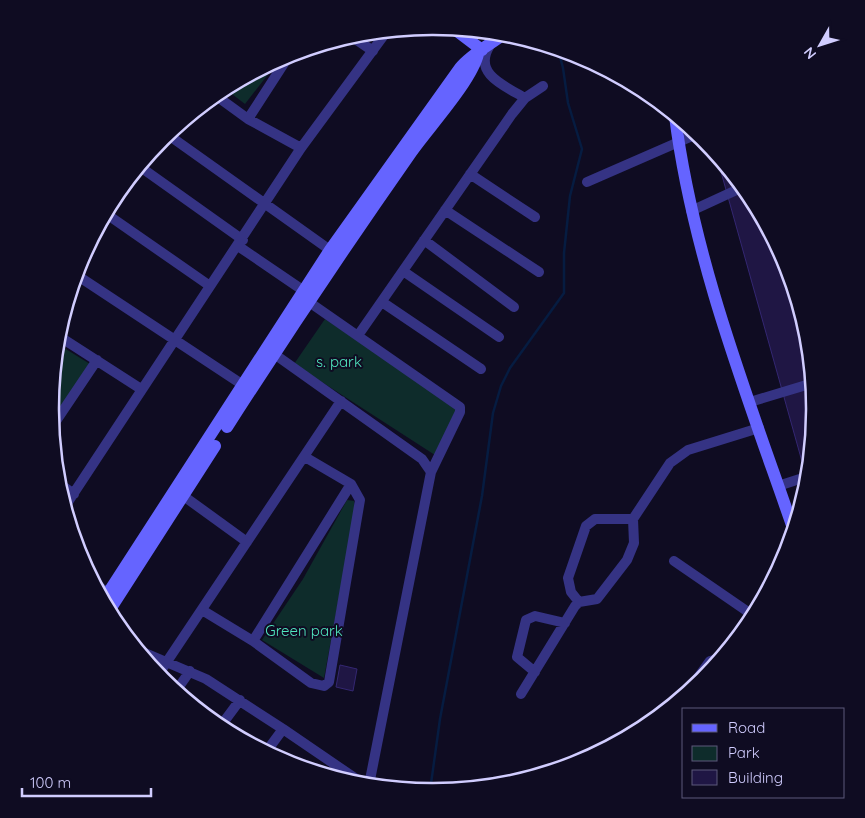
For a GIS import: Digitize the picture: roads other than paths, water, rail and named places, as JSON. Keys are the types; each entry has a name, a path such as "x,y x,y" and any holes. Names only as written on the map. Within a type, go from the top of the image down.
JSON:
{"street":[{"path":"465,37 484,50"},
{"path":"70,500 141,389 241,243 301,148 382,38"},
{"path":"306,297 330,250 460,68 468,58 484,50 496,40"},
{"path":"360,42 373,51"},
{"path":"484,50 485,68 498,82 525,98"},
{"path":"109,597 180,492 306,297 469,74 484,50"},
{"path":"248,119 282,67"},
{"path":"359,334 512,114 525,98 544,86"},
{"path":"222,100 248,119 301,148"},
{"path":"676,126 691,211 750,402 790,519"},
{"path":"587,182 689,138"},
{"path":"174,139 330,250"},
{"path":"145,170 241,243 306,297 460,407 460,412 431,472 371,778"},
{"path":"470,174 535,217"},
{"path":"691,211 736,190"},
{"path":"445,210 539,272"},
{"path":"112,218 210,286"},
{"path":"424,240 514,307"},
{"path":"403,271 499,337"},
{"path":"82,278 243,385"},
{"path":"382,302 481,369"},
{"path":"65,340 141,389"},
{"path":"180,492 243,385 271,352"},
{"path":"271,352 422,459 431,472"},
{"path":"59,417 97,360"},
{"path":"750,402 806,384"},
{"path":"164,669 340,401"},
{"path":"521,694 580,602 597,599 627,560 634,543 633,519 670,463 688,450 759,428"},
{"path":"202,610 253,641 311,683 324,686 329,682 360,500 351,484 304,456"},
{"path":"778,486 799,479"},
{"path":"253,641 351,484"},
{"path":"68,489 74,494"},
{"path":"180,492 247,542"},
{"path":"580,602 571,592 568,578 586,526 596,519 633,519"},
{"path":"674,561 747,611"},
{"path":"535,672 517,657 526,620 534,616 565,623"},
{"path":"153,658 190,671 240,700 346,772"},
{"path":"180,685 190,671"},
{"path":"225,720 240,700"},
{"path":"271,746 283,729"}],"waterway":[{"path":"431,783 440,719 482,496 493,413 501,386 510,368 564,293 564,253 570,196 582,149 568,103 560,58"}],"park label":[{"name":"s. park","path":"339,361"},
{"name":"Green park","path":"304,630"}]}
